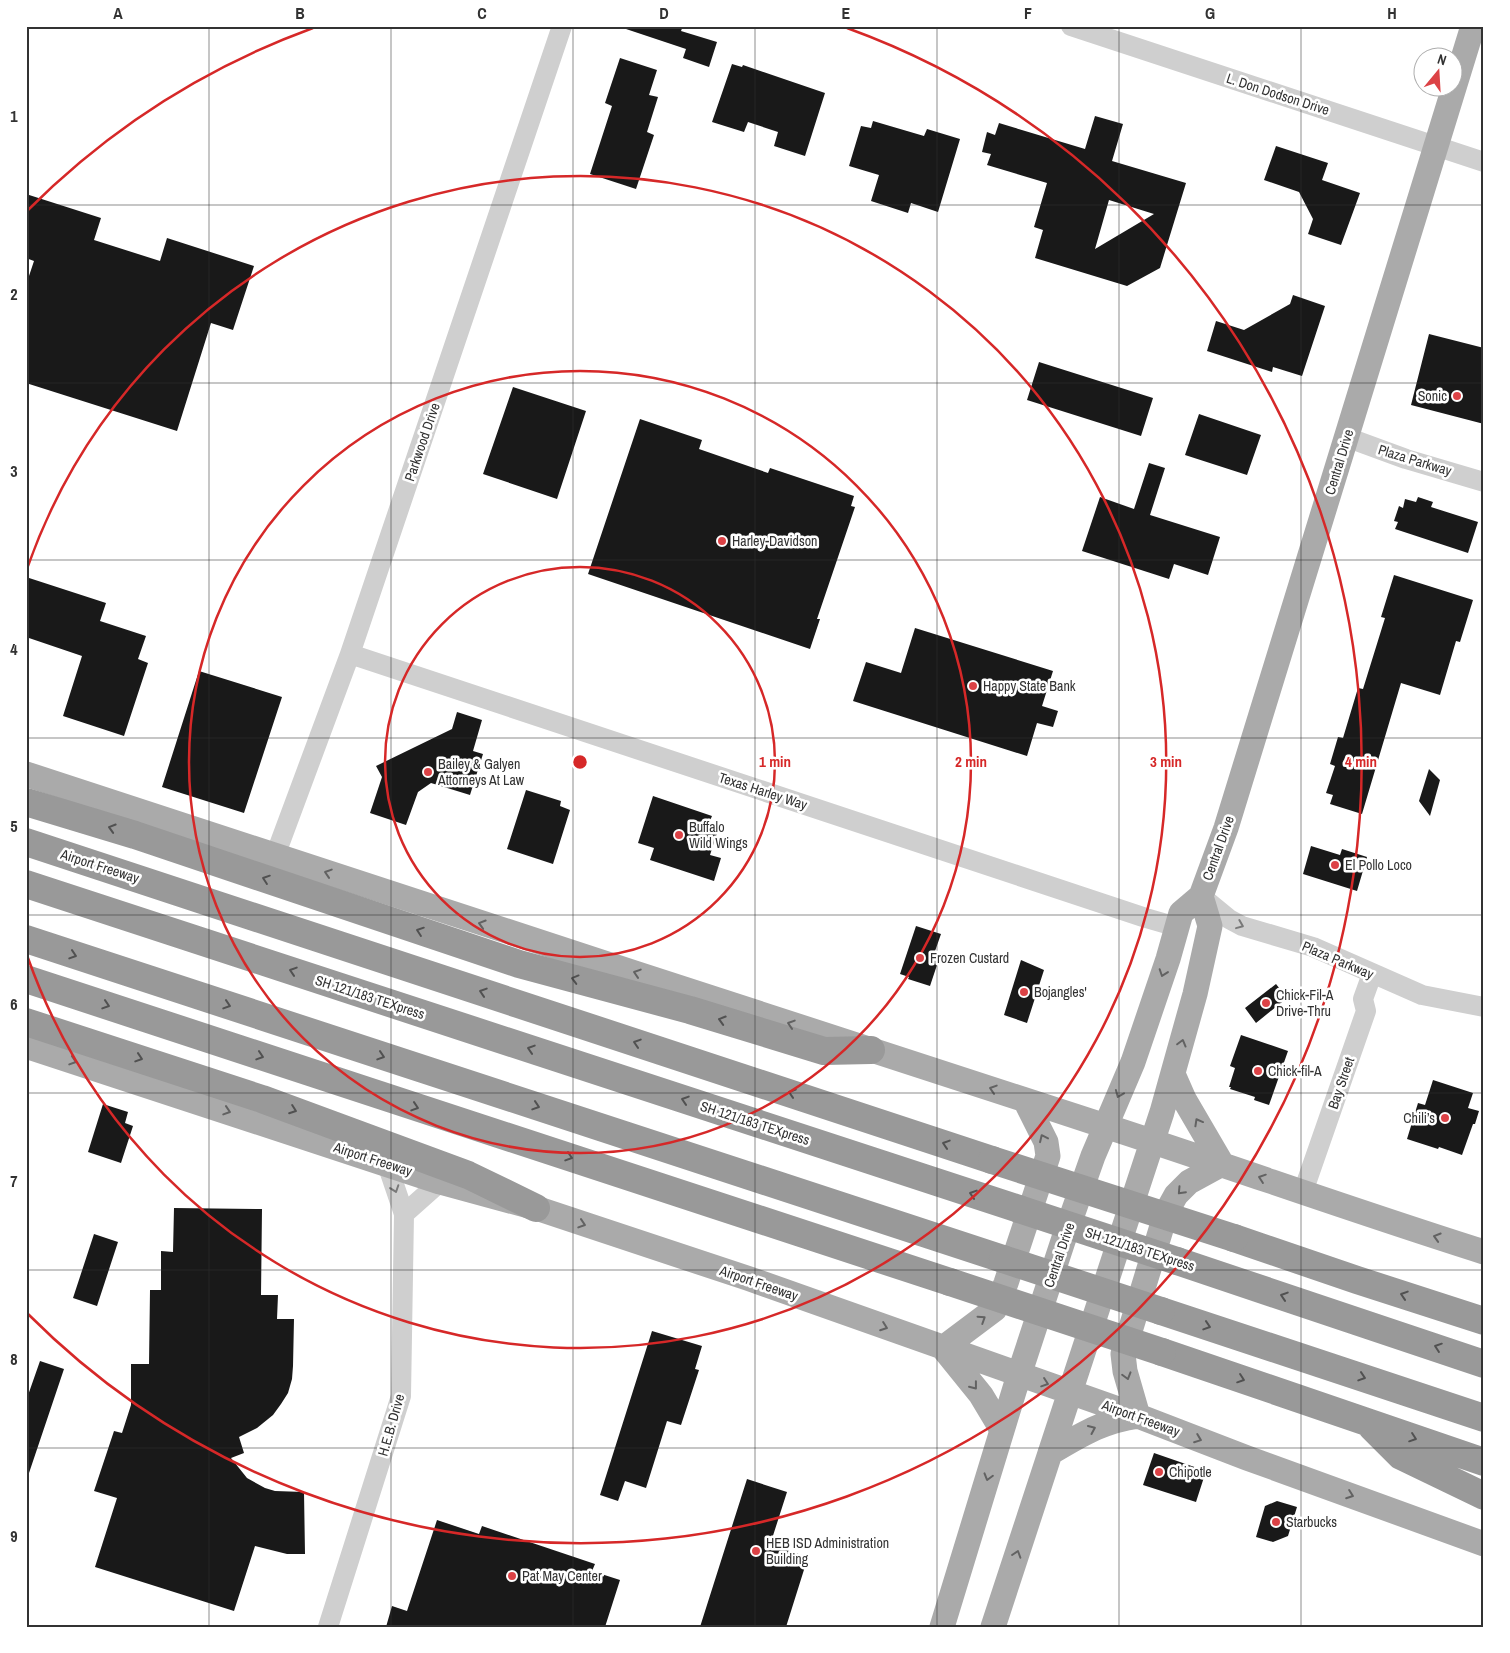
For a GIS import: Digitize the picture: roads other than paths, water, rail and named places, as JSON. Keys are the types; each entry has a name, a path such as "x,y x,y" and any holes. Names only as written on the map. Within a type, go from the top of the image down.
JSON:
{"highway":[{"path":"26,802 135,835 519,964 690,1010 824,1051 871,1050"},
{"name":"Airport Freeway","path":"26,842 1484,1321"},
{"name":"SH 121/183 TEXpress","path":"26,884 1177,1261 1484,1364"},
{"path":"26,940 1484,1418"},
{"path":"26,979 1162,1352 1484,1462"},
{"path":"26,1022 272,1102 468,1175 536,1208"},
{"path":"1367,1422 1401,1456 1484,1496"}],"main road":[{"name":"Central Drive","path":"942,1627 1019,1375 1093,1156 1132,1062 1168,959 1180,913 1201,896 1242,777 1473,26"},
{"path":"26,774 1152,1141 1484,1252"},
{"name":"Central Drive","path":"993,1627 1173,1074 1195,994 1210,926 1201,896"},
{"path":"1177,926 1186,934 1190,941 1187,984 1195,994"},
{"name":"Airport Freeway","path":"26,1046 440,1182 536,1208 747,1278 1138,1416 1247,1458 1484,1544"},
{"path":"1173,1074 1184,1099 1222,1164"},
{"path":"1002,1430 981,1395 943,1348 995,1309 1006,1283 1048,1156 1046,1142 1025,1100"},
{"path":"1050,1453 1090,1430 1118,1419 1138,1416 1125,1371 1123,1354 1166,1213 1176,1196 1190,1182 1222,1164"}],"street":[{"name":"Parkwood Drive","path":"275,856 350,654 562,26"},
{"name":"L. Don Dodson Drive","path":"1072,26 1484,162"},
{"name":"Plaza Parkway","path":"1346,438 1406,459 1484,482"},
{"name":"Texas Harley Way","path":"350,654 1109,906 1177,926"},
{"name":"Plaza Parkway","path":"1201,896 1232,922 1242,926 1313,947 1422,995 1484,1008"},
{"name":"Bay Street","path":"1303,1192 1366,1011 1363,998 1372,974"},
{"name":"H.E.B. Drive","path":"328,1627 401,1396 404,1214 386,1164"},
{"path":"404,1214 440,1182"}],"place":[{"name":"Sonic","path":"1457,396"},
{"name":"Harley-Davidson","path":"722,541"},
{"name":"Happy State Bank","path":"973,686"},
{"name":"Bailey & Galyen Attorneys At Law","path":"428,772"},
{"name":"Buffalo Wild Wings","path":"679,835"},
{"name":"El Pollo Loco","path":"1335,865"},
{"name":"Frozen Custard","path":"920,958"},
{"name":"Bojangles'","path":"1024,992"},
{"name":"Chick-Fil-A Drive-Thru","path":"1266,1003"},
{"name":"Chick-fil-A","path":"1258,1071"},
{"name":"Chili’s","path":"1445,1118"},
{"name":"Chipotle","path":"1159,1472"},
{"name":"Starbucks","path":"1276,1522"},
{"name":"HEB ISD Administration Building","path":"756,1551"},
{"name":"Pat May Center","path":"512,1576"}]}
